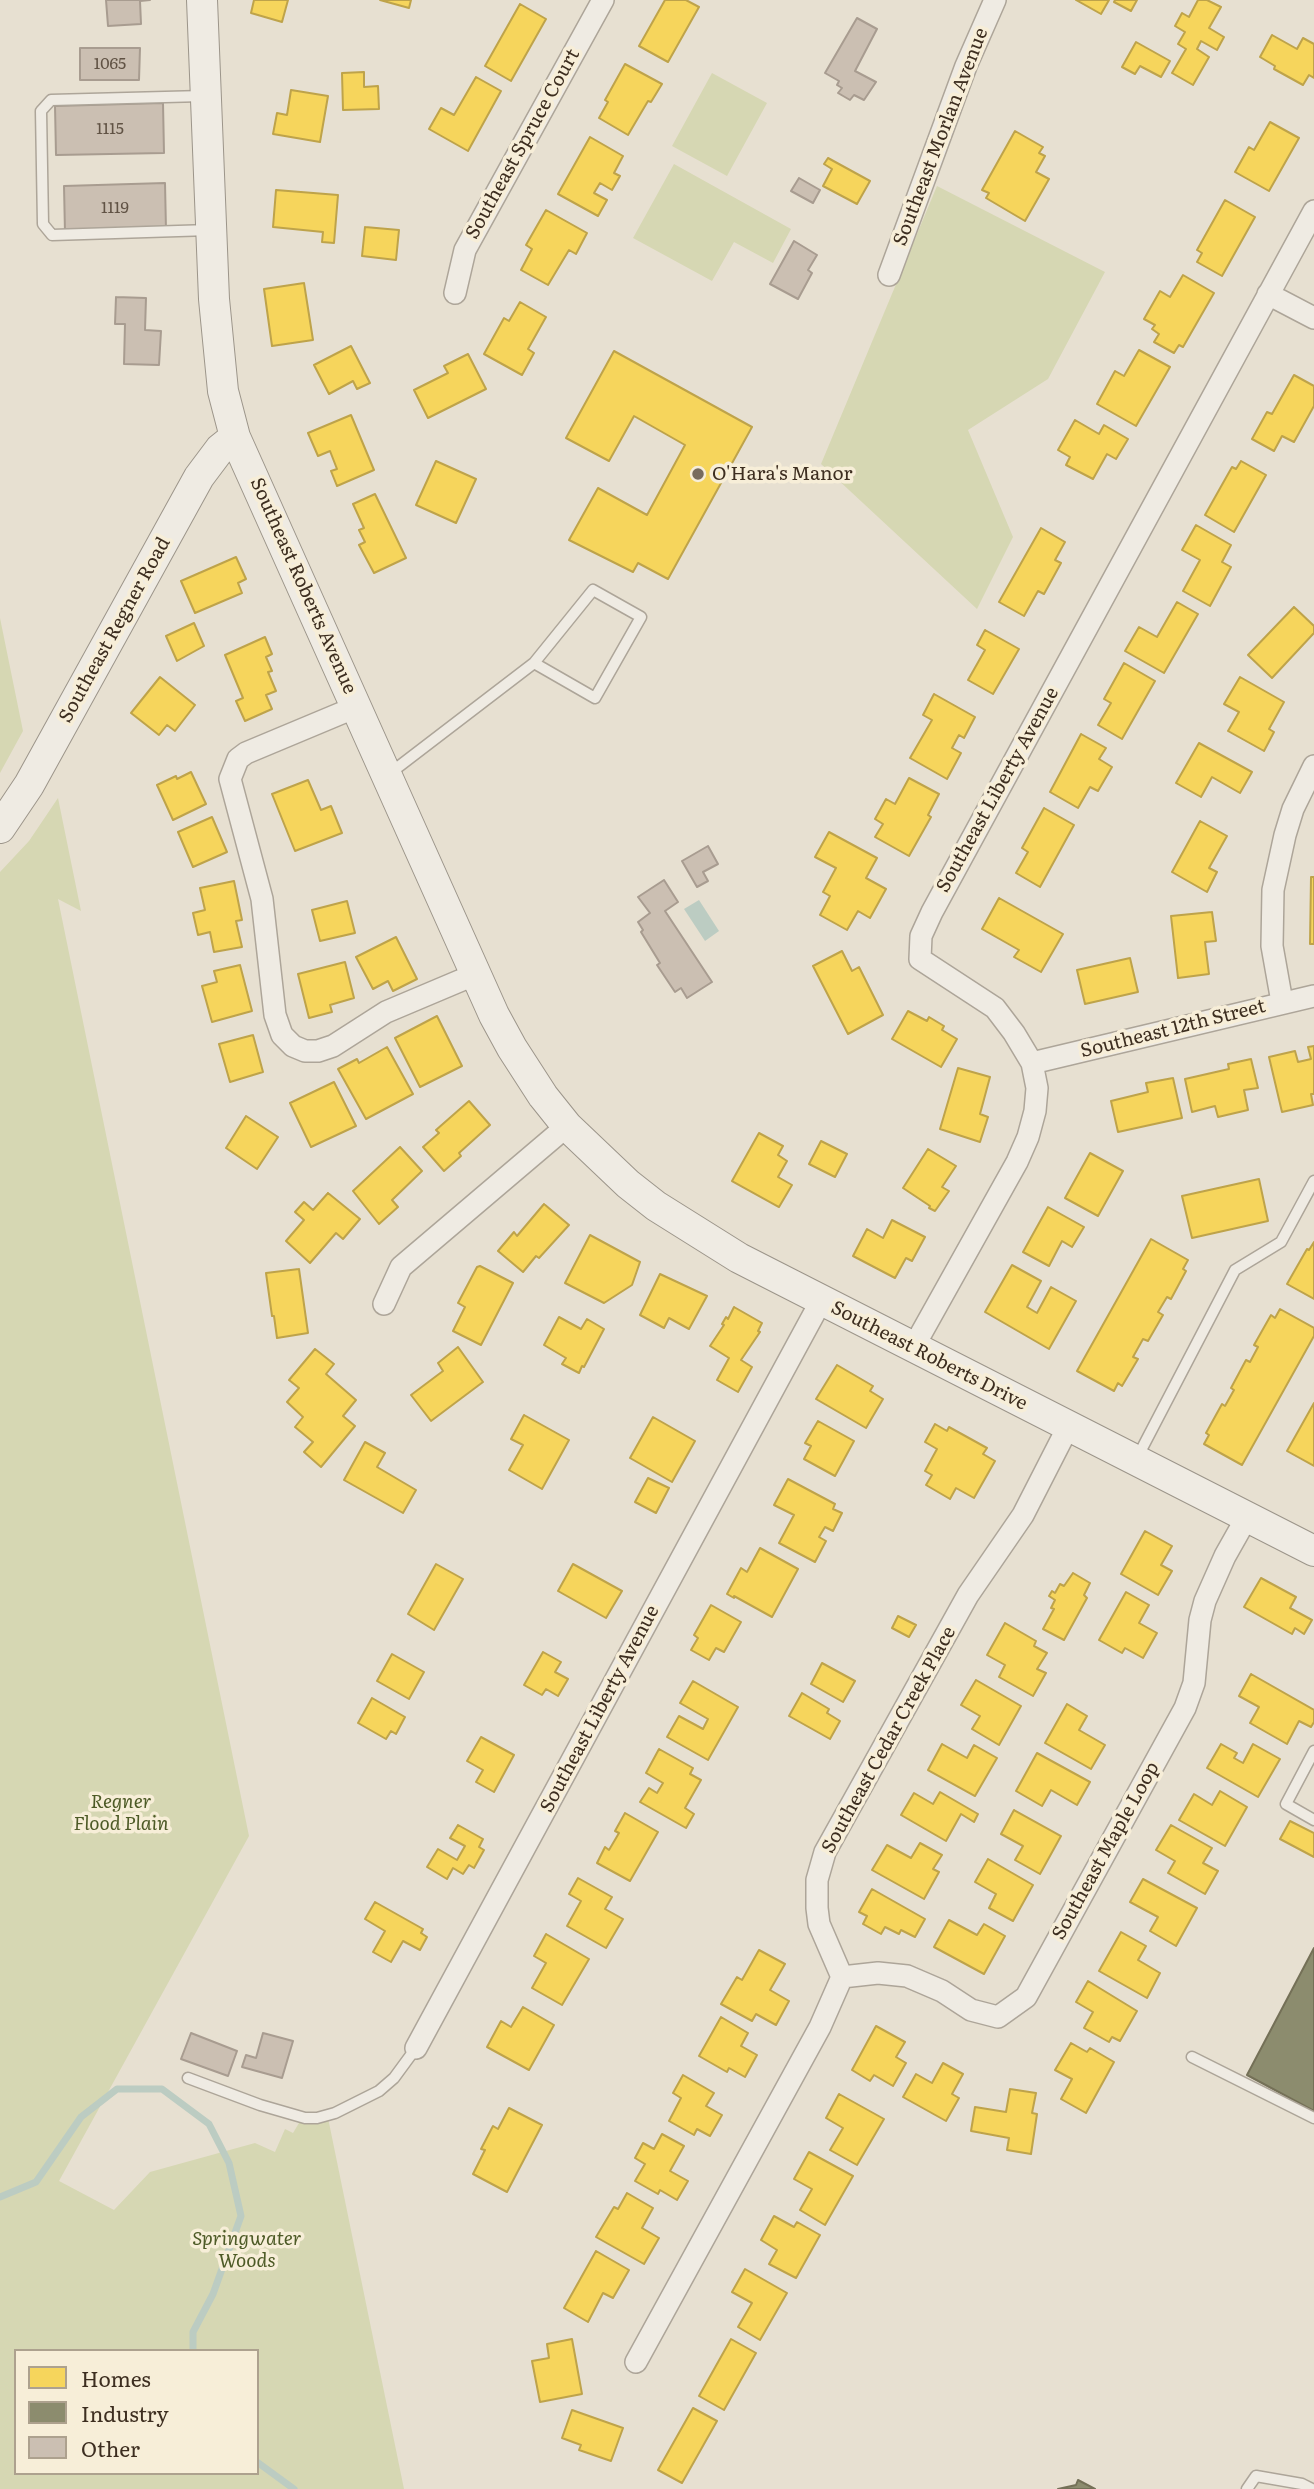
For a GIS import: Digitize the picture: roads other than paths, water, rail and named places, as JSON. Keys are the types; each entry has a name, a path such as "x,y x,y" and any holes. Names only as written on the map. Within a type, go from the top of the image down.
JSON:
{"street":[{"name":"Southeast Roberts Avenue","path":"202,0 211,230 220,371 235,437 476,974 512,1048 543,1096 567,1126"},
{"name":"Southeast Spruce Court","path":"455,293 465,250 603,0"},
{"name":"Southeast Morlan Avenue","path":"889,275 965,66 995,0"},
{"name":"Southeast Liberty Avenue","path":"913,1348 1028,1137 1035,1111 1037,1088 1032,1063 995,1008 972,990 920,959 921,936 1314,211"},
{"path":"1268,294 1314,318"},
{"name":"Southeast Regner Road","path":"0,828 29,786 199,477 220,449 235,437"},
{"path":"356,706 246,753 238,760 230,779 262,899 275,1015 282,1035 293,1046 305,1051 318,1051 333,1046 386,1012 476,974"},
{"path":"1282,1002 1272,946 1273,890 1293,809 1314,766"},
{"name":"Southeast 12th Street","path":"1032,1063 1314,996"},
{"path":"384,1304 401,1267 567,1126"},
{"name":"Southeast Roberts Drive","path":"567,1126 601,1161 656,1206 739,1258 1314,1551"},
{"name":"Southeast Liberty Avenue","path":"416,2048 821,1301"},
{"name":"Southeast Cedar Creek Place","path":"842,1977 820,1924 817,1908 817,1880 825,1852 968,1595 1023,1515 1068,1427"},
{"name":"Southeast Maple Loop","path":"842,1977 878,1973 908,1976 942,1991 971,2010 998,2017 1026,1997 1185,1708 1194,1683 1200,1620 1205,1601 1225,1556 1247,1517"},
{"path":"636,2362 820,2027 842,1977"}],"lane":[{"path":"206,96 51,100 41,111 43,223 52,235 211,230"},
{"path":"387,775 534,663 593,590 641,617 595,698 534,663"},
{"path":"1136,1461 1235,1270 1281,1242 1314,1181"},
{"path":"1314,1751 1286,1804 1314,1819"},
{"name":"Southeast Liberty Avenue","path":"188,2078 260,2105 305,2118 317,2118 335,2113 386,2086 416,2048"},
{"path":"1192,2057 1314,2118"},
{"path":"1247,2489 1256,2476 1302,2484 1312,2489"}],"waterway":[{"path":"0,2197 36,2182 81,2117 117,2089 162,2089 209,2124 229,2163 241,2216 213,2294 193,2332 193,2349"},
{"path":"259,2463 294,2489"}],"place":[{"name":"O'Hara's Manor","path":"698,474"}],"park label":[{"name":"Regner Flood Plain","path":"121,1813"},
{"name":"Springwater Woods","path":"247,2250"}]}
